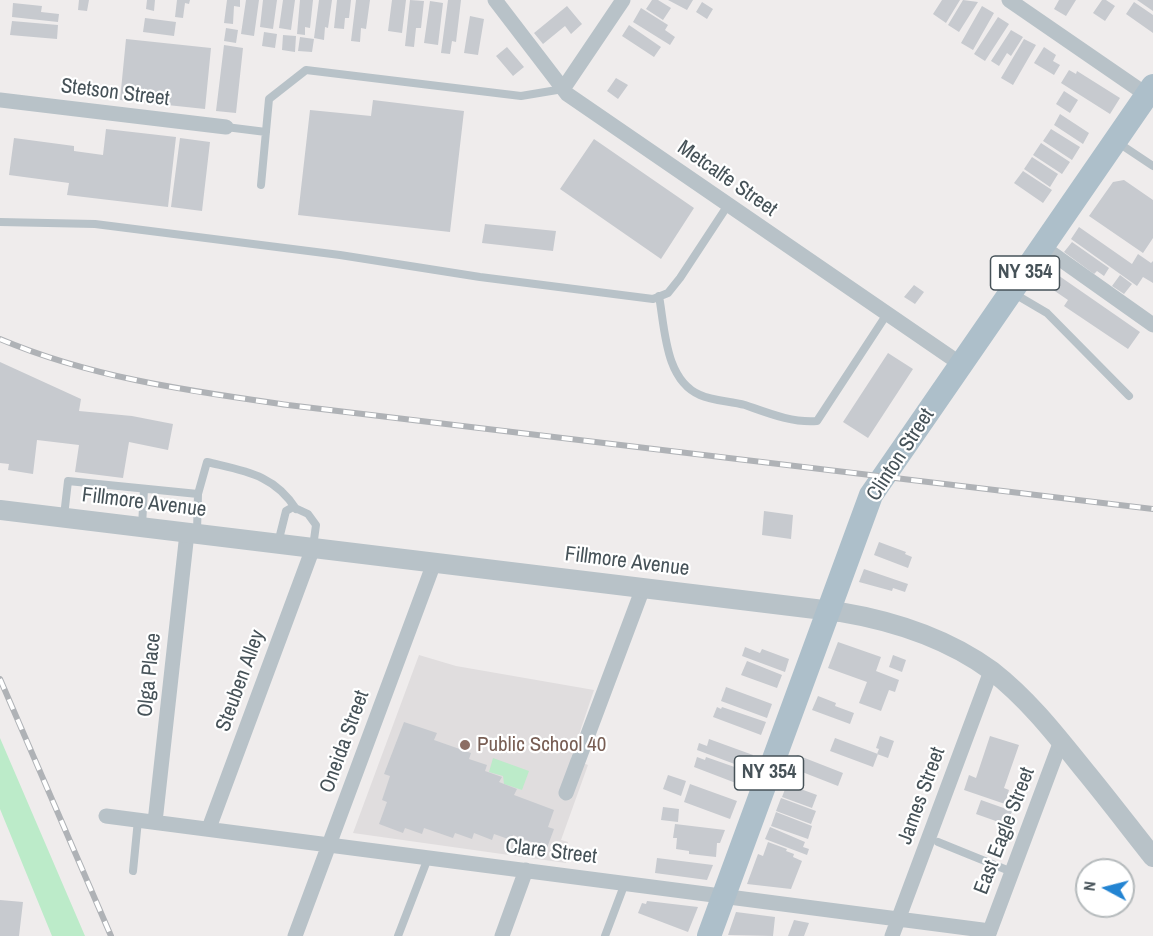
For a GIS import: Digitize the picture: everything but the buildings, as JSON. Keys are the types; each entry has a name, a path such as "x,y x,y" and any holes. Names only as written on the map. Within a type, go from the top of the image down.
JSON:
{"main road":[{"name":"Clinton Street","path":"709,936 872,495 1150,90"}],"street":[{"name":"Metcalfe Street","path":"495,0 567,94 962,365"},
{"path":"563,89 623,0"},
{"path":"1009,0 1150,90"},
{"name":"Stetson Street","path":"0,100 226,127"},
{"path":"1043,247 1153,326"},
{"name":"Fillmore Avenue","path":"0,510 830,611 873,617 904,626 963,653 1025,699 1153,857"},
{"name":"Olga Place","path":"155,822 192,533"},
{"name":"Steuben Alley","path":"209,828 313,548"},
{"name":"Oneida Street","path":"295,936 434,563"},
{"path":"566,793 643,588"},
{"name":"James Street","path":"892,936 990,671"},
{"name":"East Eagle Street","path":"989,933 1061,741"},
{"name":"Clare Street","path":"106,816 899,919 989,933"},
{"path":"502,936 526,870"}],"lane":[{"path":"261,185 269,99 306,70 521,96 563,89"},
{"path":"226,127 266,132"},
{"path":"1115,141 1153,166"},
{"path":"0,222 95,224 340,255 480,277 653,299 668,293 680,278 728,205"},
{"path":"1012,292 1047,313 1130,396"},
{"path":"659,296 673,366 685,387 701,396 729,400 806,422 817,421 887,314"},
{"path":"192,533 198,494 207,462 266,479 280,488 296,508 308,514 316,525 313,548"},
{"path":"64,518 68,481 198,494"},
{"path":"142,527 144,489"},
{"path":"278,544 286,511 293,507 296,508"},
{"path":"134,871 138,820"},
{"path":"938,842 1012,872"},
{"path":"398,936 428,858"},
{"path":"605,936 626,883"}],"shaded area":[{"path":"419,655 456,666 594,690 571,758 588,765 561,840 568,842 566,863 353,833"}],"green space":[{"path":"0,738 85,936 52,936 0,809"},
{"path":"493,758 529,771 522,790 504,784 503,776 489,772"}],"railway":[{"path":"0,339 70,364 106,373 251,400 1153,509"},
{"path":"0,679 111,936"}],"place":[{"name":"Public School 40","path":"465,745"}]}
